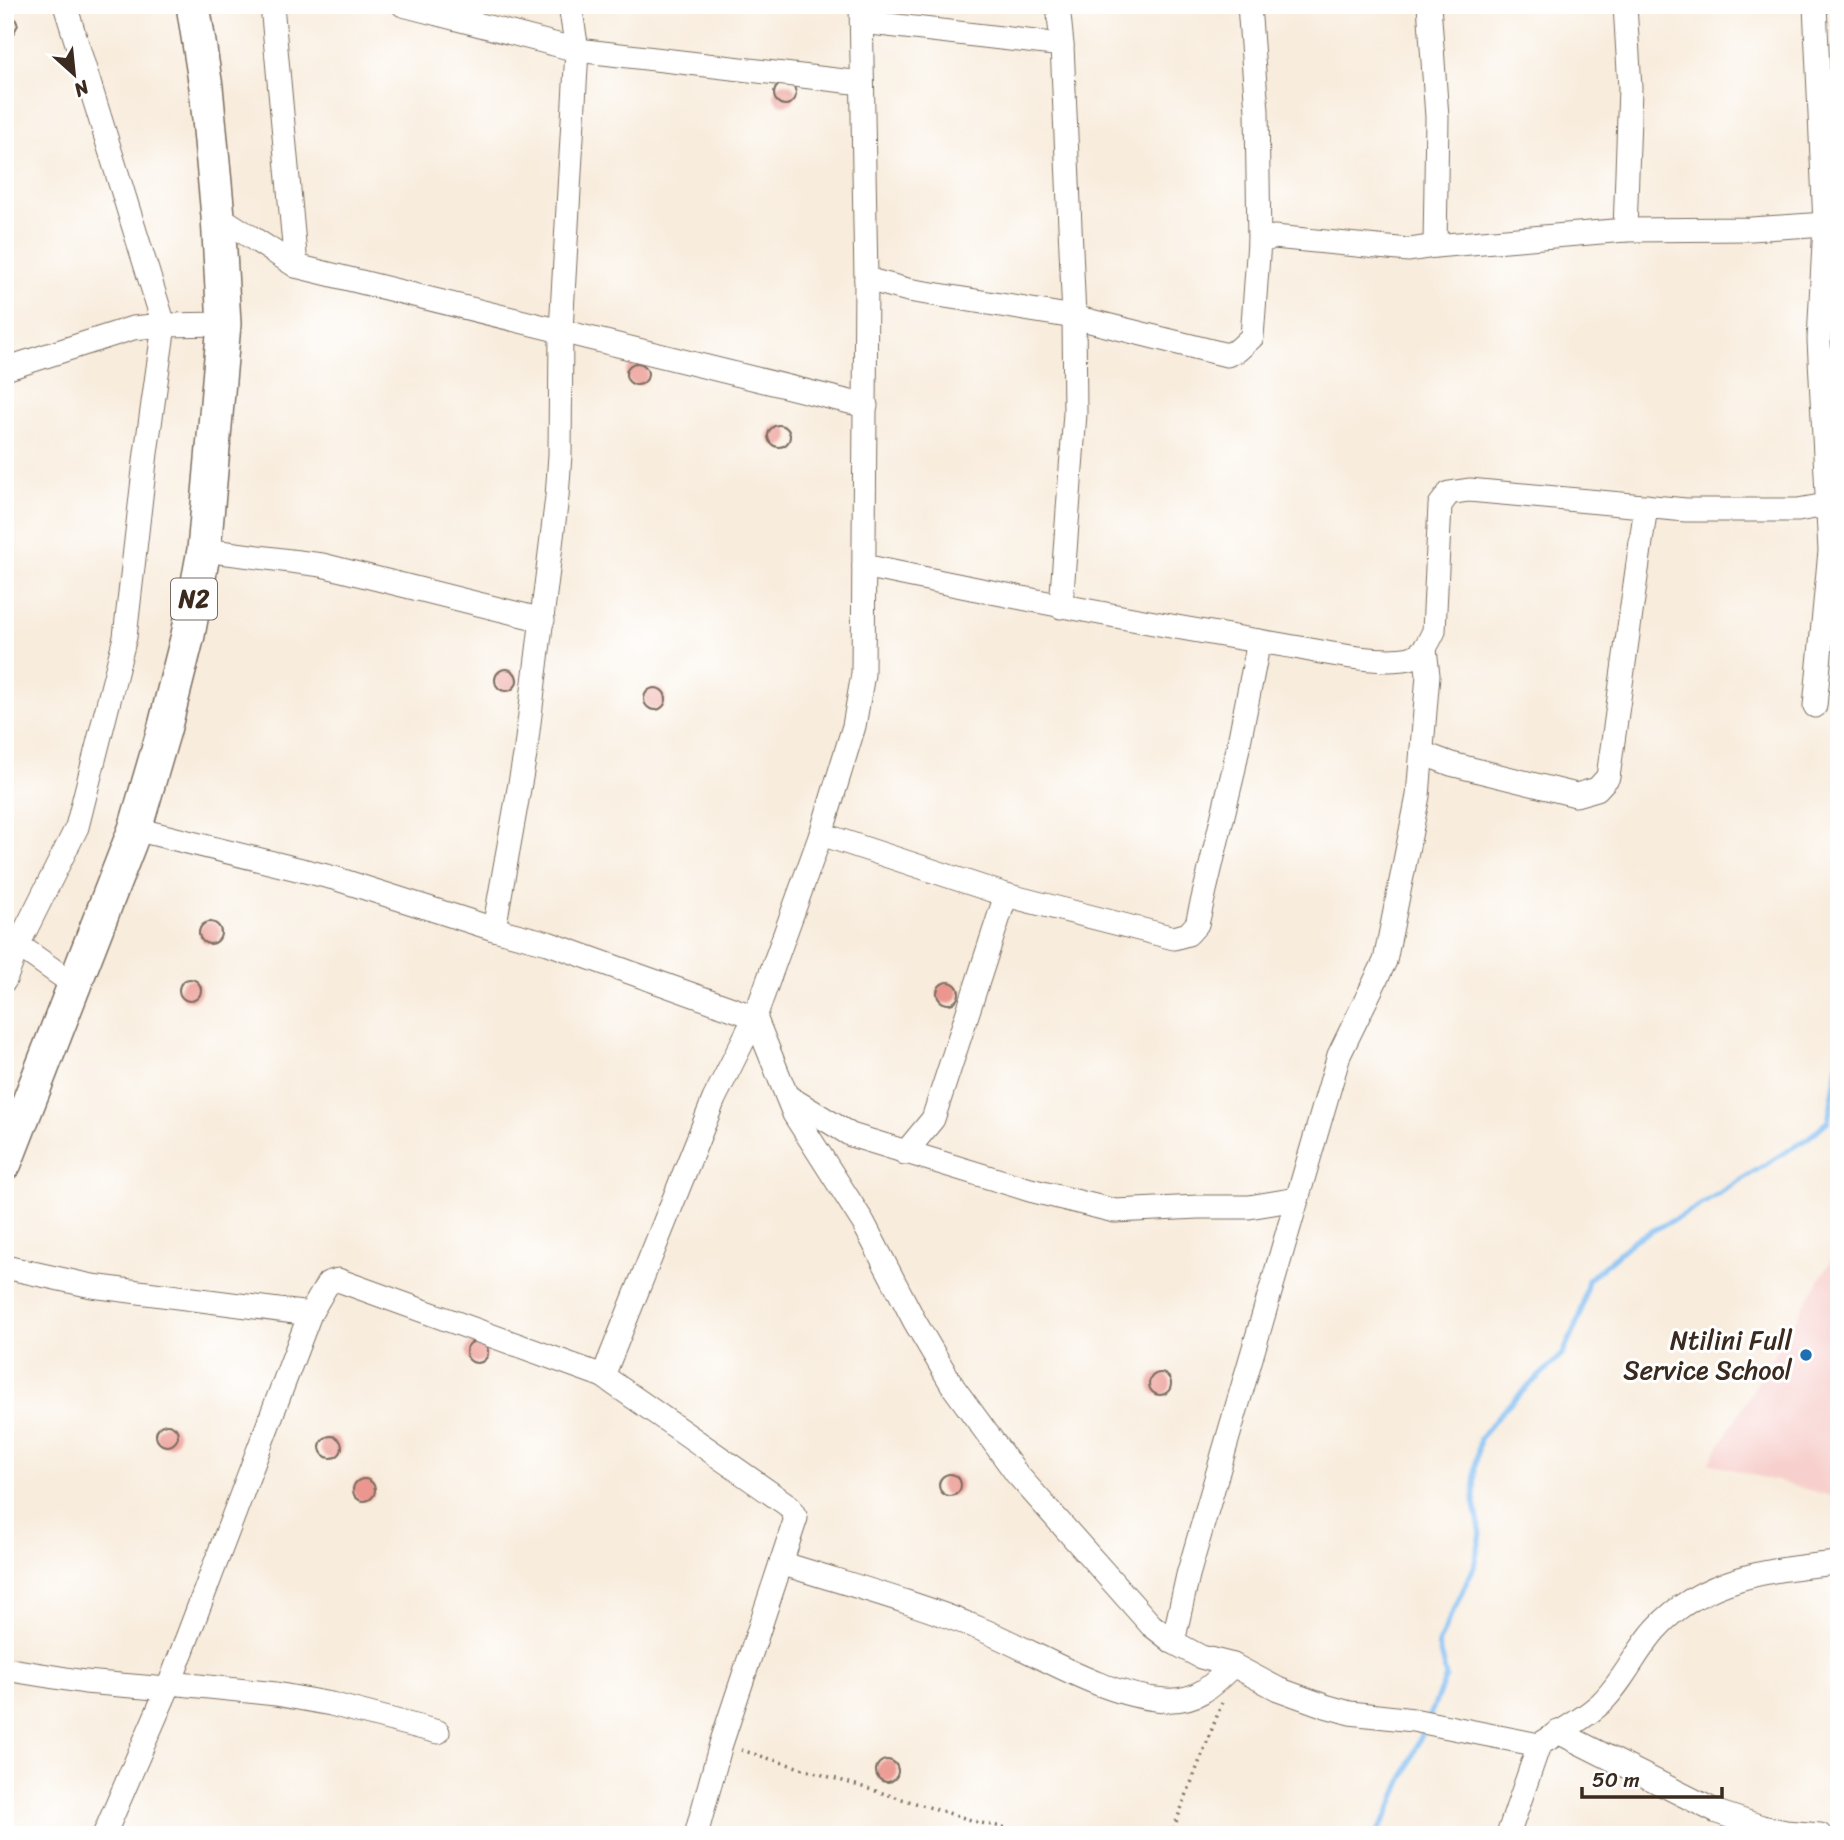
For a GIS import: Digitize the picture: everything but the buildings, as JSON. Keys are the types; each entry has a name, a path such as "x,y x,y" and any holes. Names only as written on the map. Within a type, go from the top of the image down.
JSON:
{"highway":[{"name":"N2","path":"5,1163 135,829 164,730 204,550 224,324 218,216 206,88 193,5"}],"street":[{"path":"5,980 12,942 77,827 125,637 164,325 65,5"},
{"path":"272,5 296,266"},
{"path":"403,5 577,50 862,83"},
{"path":"495,929 525,755 543,620 560,455 561,331 577,50 570,5"},
{"path":"1058,5 1074,317 1075,413 1061,607"},
{"path":"866,279 908,290 1074,317 1227,355 1238,350 1252,337 1259,242 1257,111 1249,5"},
{"path":"1429,5 1437,117 1435,246"},
{"path":"1625,5 1630,127 1625,230"},
{"path":"1815,5 1825,224 1819,340 1830,551 1815,706"},
{"path":"603,1376 714,1099 755,1017 821,834 854,726 863,674 866,279 862,14 1062,45"},
{"path":"218,216 296,266 866,406"},
{"path":"1259,242 1274,237 1409,250 1625,230 1751,229 1825,224"},
{"path":"5,369 133,328 224,324"},
{"path":"1173,1642 1188,1575 1339,1055 1385,961 1418,796 1428,675 1426,649 1434,631 1440,505 1449,494 1469,490 1686,510 1798,510 1826,505"},
{"path":"1422,753 1451,764 1576,795 1597,789 1608,777 1646,506"},
{"path":"204,550 322,565 543,620"},
{"path":"864,566 1061,607 1378,660 1412,657 1426,649"},
{"path":"821,834 1006,895 1174,938 1188,934 1197,923 1233,774 1259,641"},
{"path":"135,829 334,878 548,943 755,1017 794,1114 863,1222 915,1322 954,1388 1016,1473 1151,1625 1173,1642 1201,1657 1233,1665 1278,1689 1325,1706 1350,1713 1413,1720 1539,1745"},
{"path":"905,1153 933,1119 1006,895"},
{"path":"12,942 76,986"},
{"path":"787,1096 851,1135 1030,1190 1115,1211 1249,1207 1297,1199"},
{"path":"5,1267 92,1286 310,1314"},
{"path":"104,1835 169,1686 310,1314 328,1283 338,1280 603,1376 789,1506 796,1518 721,1744 696,1835"},
{"path":"781,1563 931,1610 1020,1646 1093,1682 1150,1698 1166,1700 1196,1696 1216,1682 1233,1665"},
{"path":"1508,1835 1539,1745 1604,1701 1656,1628 1684,1604 1703,1592 1758,1575 1839,1563"},
{"path":"5,1669 85,1682 276,1694 331,1704 438,1732"},
{"path":"1559,1732 1717,1812 1762,1827 1820,1835"}],"path":[{"path":"1171,1835 1224,1699 1233,1665"},
{"path":"721,1744 981,1823 1045,1835"}],"shaded area":[{"name":"Ntilini Full Service School","path":"1839,1247 1839,1498 1709,1463"}],"waterway":[{"path":"1429,1718 1446,1677 1438,1644 1474,1567 1481,1534 1474,1500 1480,1438 1505,1408 1563,1354 1580,1316 1588,1280 1634,1240 1689,1212 1808,1138 1828,1121 1839,1060"},
{"path":"1375,1835 1388,1814 1425,1727"}],"place":[{"name":"Ntilini Full Service School","path":"1806,1355"}]}
